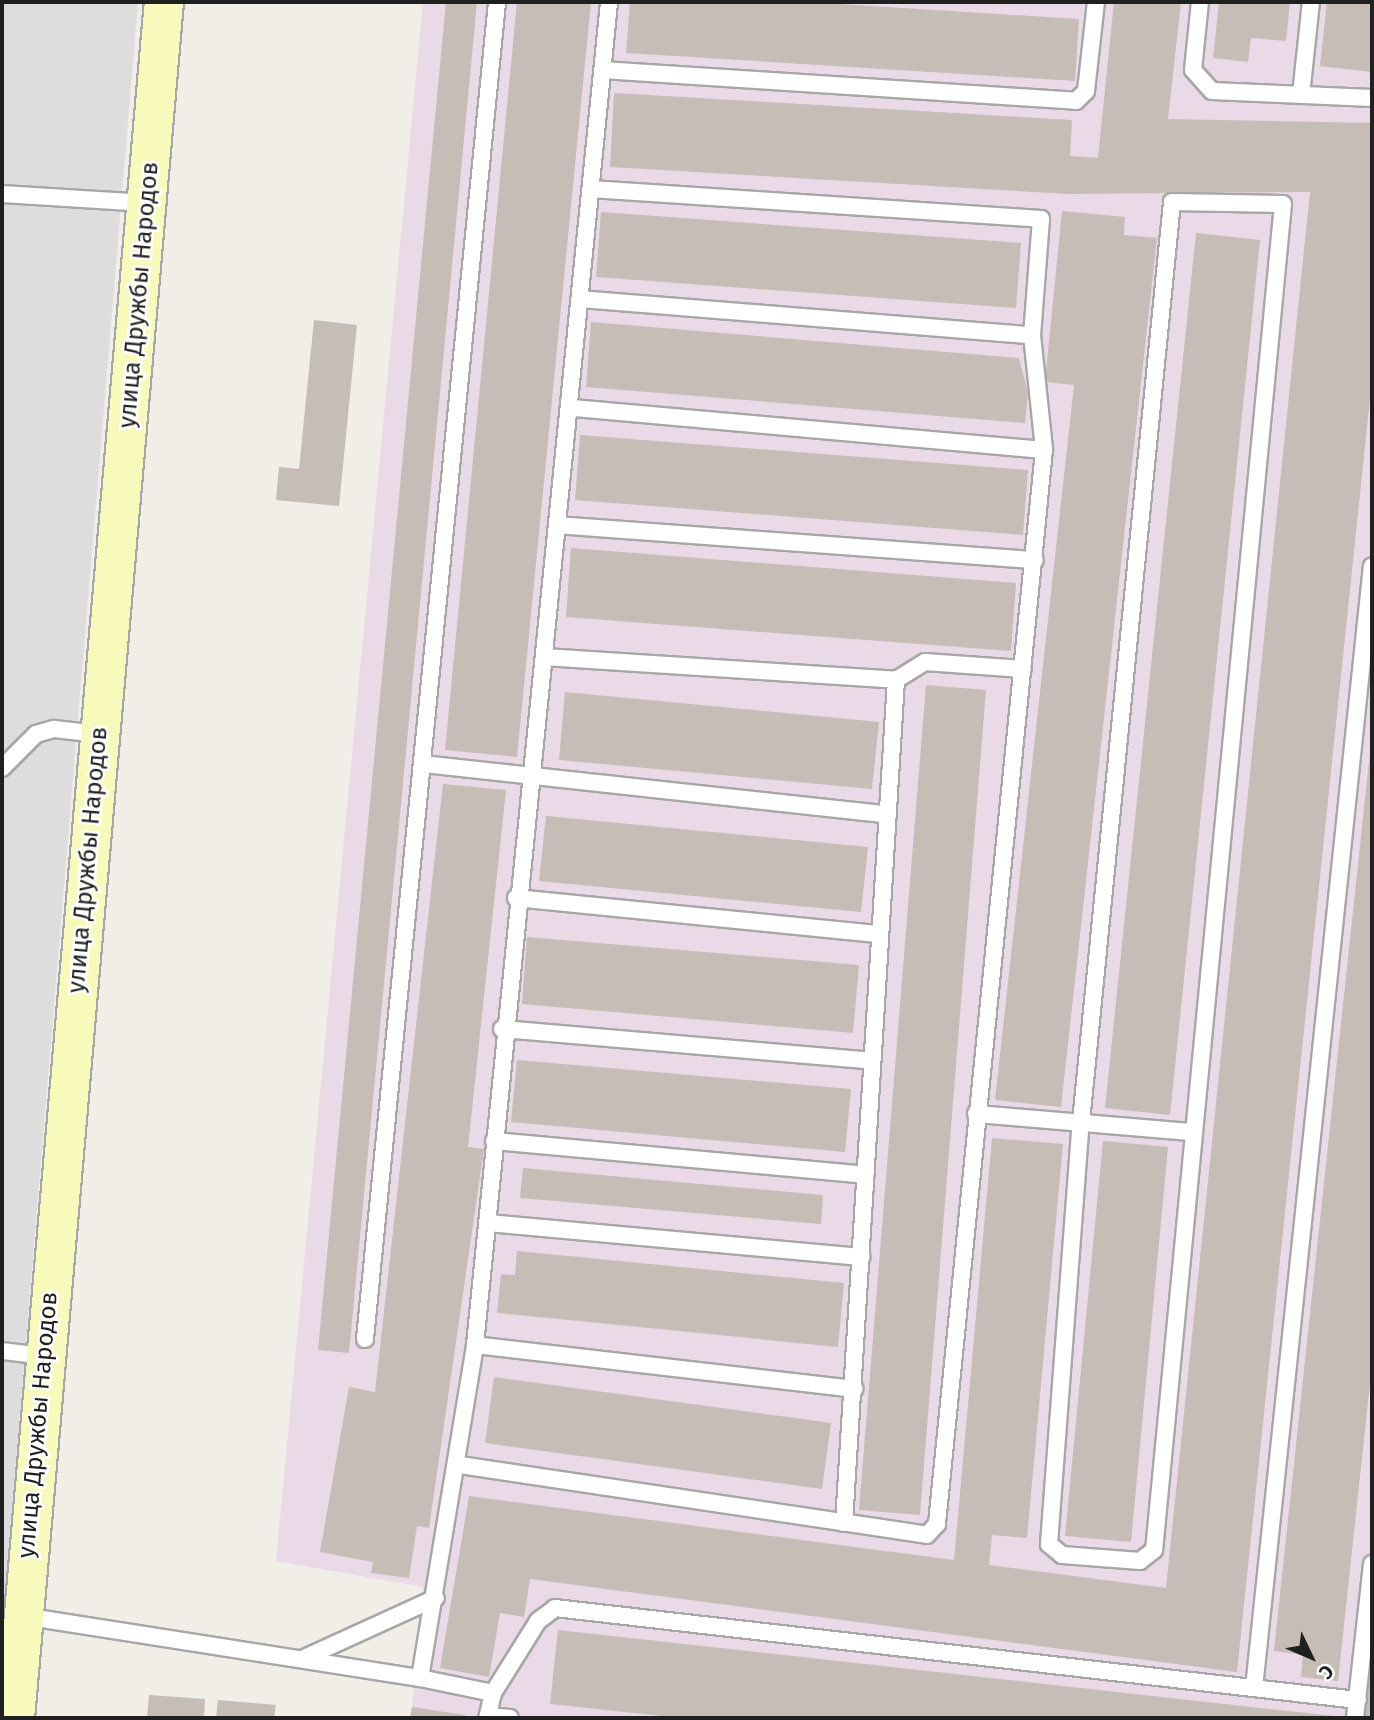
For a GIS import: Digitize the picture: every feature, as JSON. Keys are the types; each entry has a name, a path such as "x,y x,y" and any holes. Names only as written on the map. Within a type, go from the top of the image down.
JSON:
{"main road":[{"name":"улица Дружбы Народов","path":"15,1718 44,1356 164,2"}],"lane":[{"path":"365,1339 497,2"},
{"path":"420,1678 460,1465 475,1345 488,1223 502,1029 532,776 609,2"},
{"path":"602,70 1076,101 1086,91 1096,2"},
{"path":"1200,2 1193,70 1212,91 1372,98"},
{"path":"1301,95 1311,2"},
{"path":"460,1465 927,1535 937,1524 1044,450 1032,335 1041,219 591,189"},
{"path":"2,194 147,203"},
{"path":"1172,202 1283,204 1191,1132 1154,1550 1140,1561 1062,1555 1049,1544 1081,1122 1172,202"},
{"path":"580,299 1032,335"},
{"path":"569,408 1044,450"},
{"path":"557,525 1035,561"},
{"path":"1254,1688 1372,566"},
{"path":"544,657 896,680 925,662 1023,668"},
{"path":"844,1523 896,680"},
{"path":"2,768 36,734 54,729 99,734"},
{"path":"423,764 886,814"},
{"path":"516,898 879,934"},
{"path":"502,1029 872,1061"},
{"path":"976,1114 1191,1132"},
{"path":"494,1141 865,1175"},
{"path":"488,1223 861,1257"},
{"path":"475,1345 854,1389"},
{"path":"2,1351 44,1356"},
{"path":"1355,1718 1372,1564"},
{"path":"302,1659 436,1598"},
{"path":"510,1718 488,1717 493,1693 538,1621 555,1608 1358,1700"},
{"path":"23,1616 420,1678 493,1693"}],"shaded area":[{"path":"2,2 138,2 2,1626"},
{"path":"423,2 1372,2 1372,1718 411,1718 423,1587 276,1561"}],"building":[{"path":"446,2 477,2 349,1353 318,1350"},
{"path":"517,2 591,2 517,757 445,750"},
{"path":"630,2 808,2 1079,19 1075,81 626,53"},
{"path":"1114,2 1181,2 1168,119 1372,123 1372,379 1237,1672 530,1579 524,1617 500,1613 489,1677 440,1668 469,1496 954,1560 992,1138 1063,1144 1027,1538 992,1535 989,1565 1166,1588 1310,192 1068,194 610,167 614,93 1072,120 1070,156 1098,158"},
{"path":"1219,2 1290,2 1286,41 1251,38 1248,62 1213,58"},
{"path":"1327,2 1372,2 1372,72 1320,66"},
{"path":"1062,211 1125,217 1124,235 1157,238 1061,1107 995,1100 1074,385 1045,382"},
{"path":"601,212 1021,243 1016,308 596,277"},
{"path":"1196,233 1260,240 1170,1115 1105,1108"},
{"path":"314,320 357,325 339,506 276,500 279,467 299,469"},
{"path":"591,322 1019,358 1028,393 1025,423 586,387"},
{"path":"580,435 1028,470 1023,535 575,500"},
{"path":"571,548 1016,583 1011,651 566,617"},
{"path":"926,685 986,690 920,1515 859,1510"},
{"path":"565,692 879,722 872,789 559,760"},
{"path":"1370,752 1372,1365 1338,1681 1301,1677 1303,1655 1274,1651"},
{"path":"443,784 506,790 468,1147 484,1149 429,1528 417,1526 409,1578 371,1573 373,1562 320,1552 349,1387 375,1392"},
{"path":"546,816 868,847 861,912 539,881"},
{"path":"527,937 859,965 853,1033 522,1004"},
{"path":"517,1060 851,1089 845,1152 511,1122"},
{"path":"1103,1141 1168,1147 1131,1542 1065,1536"},
{"path":"523,1168 823,1195 821,1224 520,1198"},
{"path":"517,1251 844,1283 838,1347 497,1313 501,1274 515,1275"},
{"path":"494,1377 831,1423 822,1489 485,1443"},
{"path":"558,1630 1334,1716 680,1718 550,1704"},
{"path":"1370,1670 1372,1718 1365,1718"},
{"path":"149,1695 205,1699 204,1718 147,1718"},
{"path":"218,1700 276,1705 274,1718 216,1718"},
{"path":"412,1707 465,1715 465,1718 410,1718"}]}
